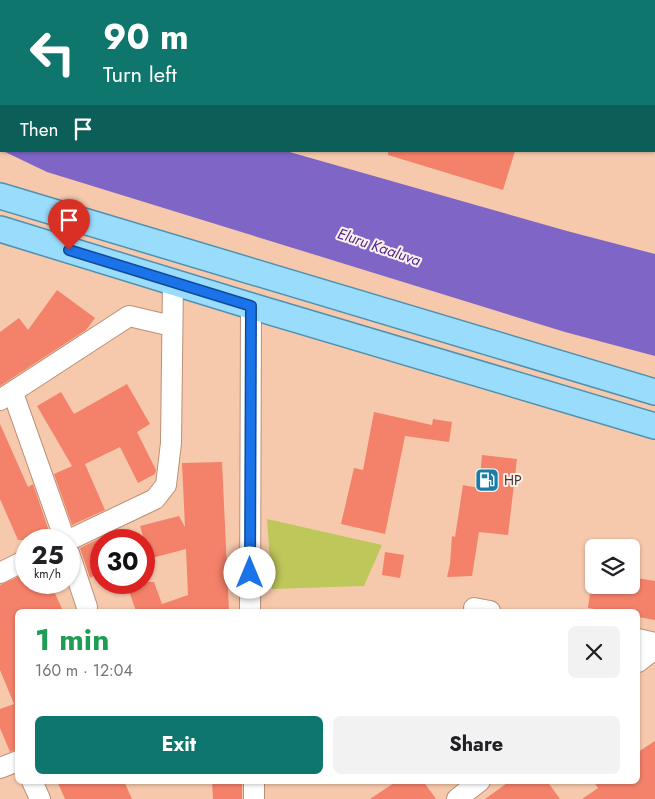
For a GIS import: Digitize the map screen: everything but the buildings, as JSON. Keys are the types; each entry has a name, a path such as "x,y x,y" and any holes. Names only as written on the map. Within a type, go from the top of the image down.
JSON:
{"main road":[{"path":"0,196 655,392"},
{"path":"0,229 655,426"}],"street":[{"path":"80,535 155,499 166,485 171,443 173,282"},
{"path":"250,609 251,306"},
{"path":"60,529 6,396 129,316 172,326"},
{"path":"0,573 15,566"},
{"path":"80,586 87,607"},
{"path":"640,640 655,643"},
{"path":"640,660 655,649"},
{"path":"0,768 15,762"},
{"path":"33,784 40,799"},
{"path":"254,784 254,799"},
{"path":"457,799 476,784"}],"green space":[{"path":"267,519 382,545 364,586 272,589"}],"water":[{"name":"Eluru Kaaluva","path":"5,152 290,152 567,231 655,254 655,356 565,332 47,172"}],"place":[{"name":"HP","path":"487,480"}],"route":[{"path":"69,250 251,306 250,573"}]}
